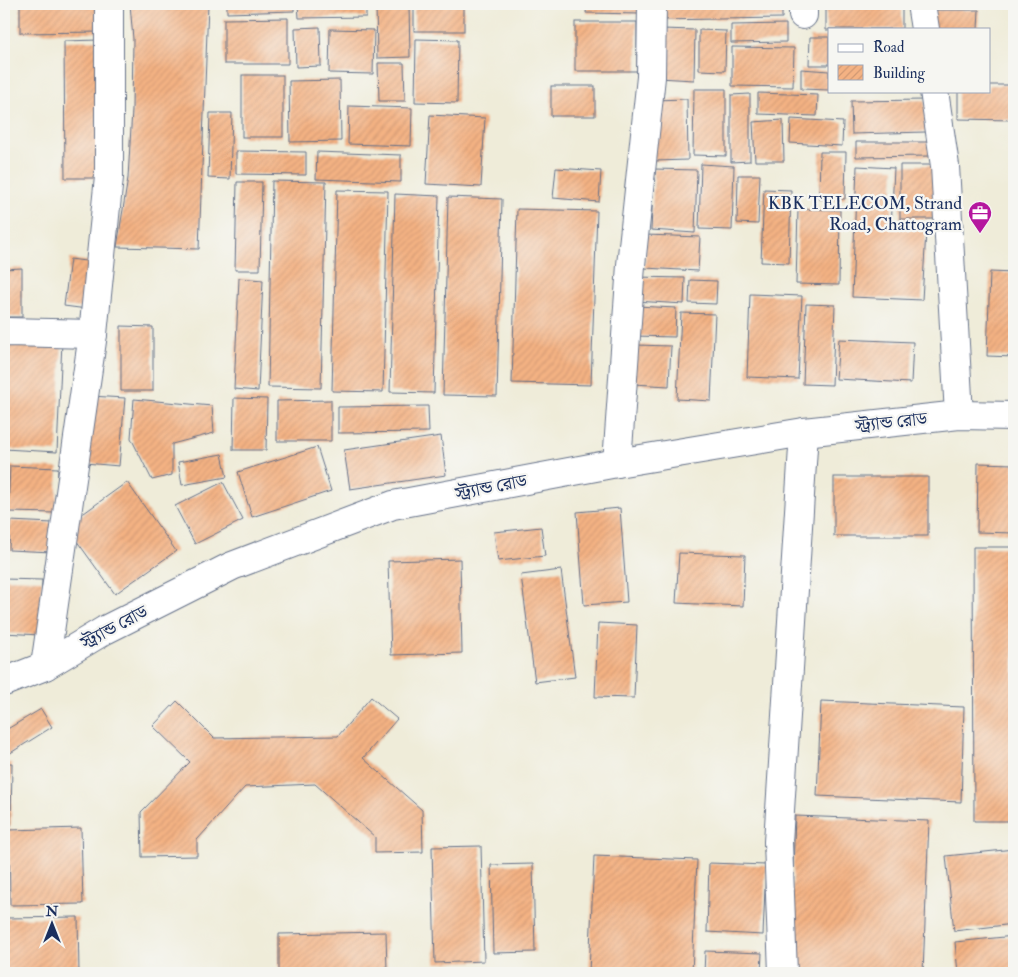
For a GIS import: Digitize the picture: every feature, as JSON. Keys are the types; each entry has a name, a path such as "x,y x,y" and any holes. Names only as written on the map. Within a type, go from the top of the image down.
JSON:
{"street":[{"path":"45,666 93,334 109,177 109,4"},
{"path":"617,463 631,265 651,77 652,4"},
{"path":"921,4 925,28"},
{"path":"934,92 945,166 959,415"},
{"path":"4,332 93,334"},
{"name":"স্ট্র্যান্ড রোড","path":"4,682 45,666 105,630 232,566 393,505 617,463 804,432 959,415 1014,416"},
{"path":"783,973 778,842 804,432"}],"building":[{"path":"20,4 102,4 102,32 20,33"},
{"path":"130,4 208,4 199,249 117,247 128,178 132,110 133,39"},
{"path":"227,4 294,4 294,11 227,13"},
{"path":"298,4 366,4 366,17 299,18"},
{"path":"376,4 409,4 410,57 377,58"},
{"path":"414,4 464,4 464,31 414,31"},
{"path":"587,4 641,4 641,14 586,13"},
{"path":"656,4 782,4 782,18 657,20"},
{"path":"826,4 902,4 902,28 828,28 826,30"},
{"path":"932,10 979,10 978,28 932,28"},
{"path":"288,18 288,64 224,64 224,19"},
{"path":"575,22 637,22 637,71 575,71"},
{"path":"786,24 786,42 731,43 731,25"},
{"path":"320,27 321,66 296,67 295,28"},
{"path":"330,29 374,30 373,74 329,73"},
{"path":"661,29 695,30 694,80 659,78"},
{"path":"699,30 726,31 725,71 699,70"},
{"path":"810,37 828,37 828,65 809,65"},
{"path":"416,39 458,40 457,103 415,102"},
{"path":"98,40 98,178 65,178 64,41"},
{"path":"732,47 794,48 793,87 732,86"},
{"path":"378,63 404,63 405,101 379,101"},
{"path":"801,69 828,71 828,90 801,89"},
{"path":"242,75 283,75 283,137 242,137"},
{"path":"340,80 341,141 290,142 289,81"},
{"path":"990,85 1014,85 1014,120 958,119 958,92 990,92"},
{"path":"551,86 595,86 595,116 551,116"},
{"path":"694,89 726,89 726,156 693,155"},
{"path":"758,93 818,95 817,116 758,114"},
{"path":"750,94 750,161 731,162 731,95"},
{"path":"687,99 688,160 654,161 653,100"},
{"path":"925,100 926,132 852,134 851,101"},
{"path":"349,106 412,108 411,146 348,144"},
{"path":"210,113 232,113 230,179 208,178"},
{"path":"430,115 485,118 481,187 426,184"},
{"path":"791,119 843,122 842,146 790,143"},
{"path":"783,120 784,161 755,161 753,122"},
{"path":"856,142 931,142 931,156 856,157"},
{"path":"236,151 306,152 306,175 236,174"},
{"path":"317,152 401,155 401,182 316,179"},
{"path":"820,152 846,152 845,199 819,199"},
{"path":"701,164 734,166 732,230 699,229"},
{"path":"900,165 935,165 936,219 900,219"},
{"path":"857,166 894,168 891,229 926,231 922,300 852,297"},
{"path":"556,168 601,171 599,202 553,198"},
{"path":"654,169 697,170 695,233 651,230"},
{"path":"738,175 760,175 758,224 737,223"},
{"path":"272,181 326,182 321,388 268,387"},
{"path":"237,182 262,182 260,270 235,270"},
{"path":"764,189 791,190 789,263 761,262"},
{"path":"337,190 388,191 383,392 332,391"},
{"path":"395,194 439,196 434,393 390,392"},
{"path":"448,197 502,199 497,396 443,395"},
{"path":"517,209 597,211 591,385 512,383"},
{"path":"798,209 840,210 839,285 796,284"},
{"path":"646,235 700,237 698,271 645,268"},
{"path":"70,259 93,262 87,309 64,306"},
{"path":"22,268 22,317 4,317 4,269"},
{"path":"990,272 1014,273 1014,357 987,356"},
{"path":"636,277 685,278 684,304 635,301"},
{"path":"239,278 263,280 258,391 234,389"},
{"path":"690,280 717,281 716,304 689,303"},
{"path":"750,294 802,296 798,379 747,377"},
{"path":"806,304 835,305 832,385 803,384"},
{"path":"636,306 676,308 675,337 634,336"},
{"path":"681,313 715,314 711,401 677,399"},
{"path":"121,326 153,327 153,391 121,391"},
{"path":"839,339 913,342 911,383 836,379"},
{"path":"7,340 62,342 57,452 4,449"},
{"path":"635,345 671,346 669,386 633,384"},
{"path":"90,396 125,398 119,466 85,463"},
{"path":"234,398 267,399 266,450 233,450"},
{"path":"134,399 212,406 214,433 172,444 172,475 152,480 131,438"},
{"path":"331,400 331,441 277,441 277,401"},
{"path":"428,406 429,432 338,433 338,407"},
{"path":"441,436 446,475 350,489 344,450"},
{"path":"317,447 331,491 252,517 238,472"},
{"path":"222,454 227,477 182,485 178,462"},
{"path":"978,463 1014,464 1014,533 977,532"},
{"path":"10,466 58,468 56,513 8,512"},
{"path":"834,477 928,477 928,536 834,536"},
{"path":"127,482 176,551 115,594 66,526"},
{"path":"223,482 243,520 195,544 175,506"},
{"path":"620,508 627,602 584,605 577,512"},
{"path":"10,521 53,523 52,552 9,550"},
{"path":"541,527 545,556 498,561 494,532"},
{"path":"973,547 1014,547 1014,821 974,821"},
{"path":"679,553 745,555 743,606 676,603"},
{"path":"460,559 462,653 391,655 388,561"},
{"path":"561,570 575,677 535,682 521,575"},
{"path":"4,579 42,580 40,635 4,633"},
{"path":"598,623 637,625 634,698 595,697"},
{"path":"371,697 397,719 363,758 422,810 423,852 375,853 375,837 315,784 245,787 197,840 197,856 142,857 141,812 190,762 153,726 177,701 214,738 338,736"},
{"path":"821,701 964,707 961,802 817,796"},
{"path":"41,709 52,727 4,757 4,731"},
{"path":"4,763 12,763 11,826 4,826"},
{"path":"795,816 929,821 923,973 789,973"},
{"path":"81,828 83,904 10,905 9,830"},
{"path":"481,846 484,961 435,963 432,847"},
{"path":"1014,849 1014,924 954,931 946,856"},
{"path":"594,856 697,860 692,973 589,973"},
{"path":"709,863 766,865 763,935 707,932"},
{"path":"533,864 535,952 493,953 491,865"},
{"path":"78,917 79,973 4,973 4,963 6,963 6,918"},
{"path":"386,932 387,972 279,973 279,934"},
{"path":"1014,936 1014,973 958,973 955,942"},
{"path":"705,951 762,953 761,973 704,973"},
{"path":"209,969 210,973 180,973 180,972"}],"place":[{"name":"KBK TELECOM, Strand Road, Chattogram","path":"980,234"}]}
